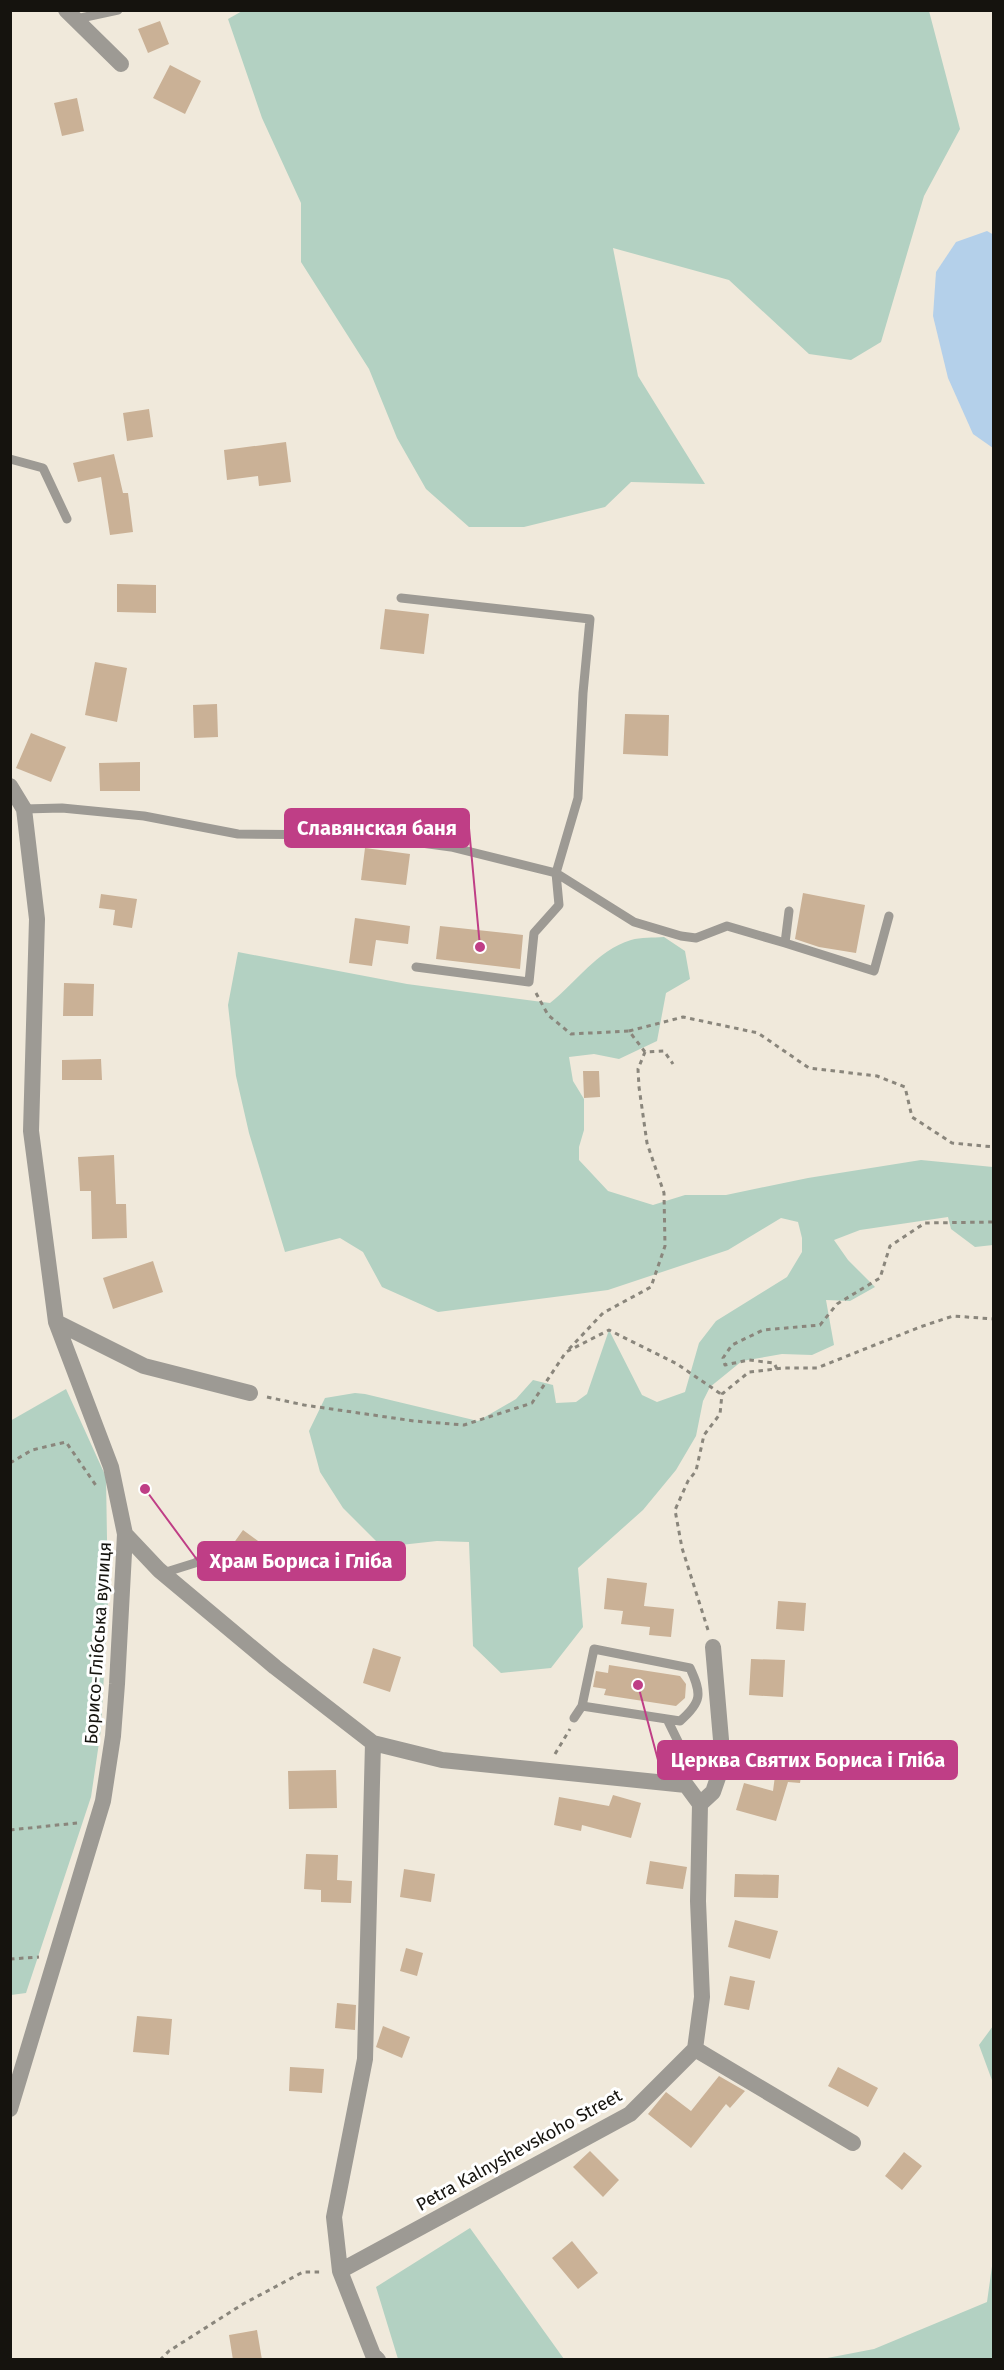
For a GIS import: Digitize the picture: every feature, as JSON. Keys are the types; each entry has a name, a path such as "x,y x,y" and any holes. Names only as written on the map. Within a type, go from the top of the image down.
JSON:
{"street":[{"path":"71,15 121,64"},
{"name":"Борисо-Глібська вулиця","path":"10,786 24,809 37,919 31,1131 56,1322 111,1467 125,1534 113,1737 103,1801 10,2109"},
{"path":"56,1322 144,1366 250,1394"},
{"path":"125,1534 163,1573 275,1667 373,1743 442,1760 686,1785 700,1804 698,1901 702,1997 695,2049 853,2143"},
{"path":"700,1804 713,1792 723,1763 713,1647"},
{"path":"373,1743 365,2058 334,2217 340,2271 373,2355 378,2360"},
{"name":"Petra Kalnyshevskoho Street","path":"340,2271 630,2114 695,2049"}],"lane":[{"path":"71,15 118,10"},
{"path":"10,459 43,468 67,519"},
{"path":"400,598 590,619 583,693 578,798 556,873 559,905 534,933 529,982 416,967"},
{"path":"24,809 62,807 144,816 238,834 362,835 451,847 556,873 634,922 681,936 696,938 727,927 874,971 889,916"},
{"path":"784,944 789,911"},
{"path":"163,1573 195,1563 218,1548"},
{"path":"574,1718 582,1706 594,1649 690,1668 699,1688 695,1708 680,1721 582,1706"},
{"path":"667,1719 690,1766 686,1785"}],"path":[{"path":"529,982 548,1016 572,1034 629,1031 683,1017 758,1033 809,1068 877,1076 905,1088 912,1117 952,1143 993,1147"},
{"path":"629,1031 645,1052"},
{"path":"645,1052 664,1051 673,1064"},
{"path":"250,1394 304,1405 414,1421 464,1425 532,1403 566,1352 603,1313 651,1287 665,1246 664,1193 647,1143 639,1088 638,1069 645,1052"},
{"path":"777,1369 774,1363 749,1360 725,1365 723,1358 732,1345 763,1330 820,1325 837,1304 880,1278 890,1246 925,1223 993,1222"},
{"path":"713,1647 682,1548 675,1510 688,1481 696,1471 704,1435 720,1414 722,1394 749,1372 817,1368 953,1316 993,1318"},
{"path":"566,1352 609,1330 676,1364 722,1394"},
{"path":"10,1463 32,1450 66,1442 95,1486 117,1498"},
{"path":"10,1830 97,1821"},
{"path":"10,1959 56,1956"},
{"path":"160,2360 169,2350 243,2304 303,2272 340,2271"}],"green space":[{"path":"244,10 929,11 960,129 924,196 881,342 851,360 809,354 729,280 613,248 638,376 705,484 631,482 605,507 524,527 469,527 426,489 397,438 369,369 301,262 301,203 262,118 228,19"},
{"path":"664,937 685,951 690,979 666,993 657,1041 619,1059 594,1054 569,1057 573,1081 584,1099 584,1130 579,1147 579,1160 608,1191 653,1205 685,1195 726,1195 808,1178 921,1160 993,1167 993,1245 975,1247 951,1229 948,1217 860,1230 834,1240 848,1260 875,1287 850,1301 826,1300 834,1345 812,1355 782,1354 742,1361 710,1387 703,1401 696,1436 676,1470 643,1510 578,1568 583,1627 551,1668 501,1673 473,1646 469,1542 437,1541 382,1547 343,1508 320,1472 309,1431 325,1398 355,1393 365,1394 478,1421 516,1399 533,1380 553,1385 556,1403 576,1402 587,1394 609,1330 642,1395 657,1402 685,1392 699,1343 716,1321 787,1277 802,1252 802,1238 798,1222 781,1218 728,1250 608,1290 438,1312 382,1287 363,1252 340,1238 285,1252 249,1133 236,1076 228,1005 238,952 407,984 550,1003 597,959 619,945 635,939"},
{"path":"66,1389 106,1477 108,1600 101,1729 91,1797 26,1993 11,1995 10,1421"},
{"path":"993,2026 993,2083 979,2045"},
{"path":"470,2228 564,2359 398,2359 376,2287"},
{"path":"993,2259 993,2359 822,2359 874,2349 987,2302"}],"water":[{"path":"987,231 994,235 993,448 973,434 948,378 933,316 936,272 956,242"}],"building":[{"path":"160,21 169,44 148,53 138,29"},
{"path":"170,65 201,81 185,114 153,98"},
{"path":"77,98 84,131 62,136 54,103"},
{"path":"149,409 153,437 127,441 123,413"},
{"path":"286,442 291,482 259,486 258,476 227,480 224,450"},
{"path":"114,454 123,493 128,493 133,532 110,535 101,477 78,482 73,463"},
{"path":"117,584 156,585 156,613 117,612"},
{"path":"385,609 429,614 424,654 380,649"},
{"path":"95,662 127,668 117,722 85,715"},
{"path":"217,704 218,737 194,738 193,705"},
{"path":"625,714 669,715 668,756 623,754"},
{"path":"31,733 66,747 51,782 16,768"},
{"path":"140,762 140,791 100,791 99,763"},
{"path":"365,848 410,854 406,885 361,880"},
{"path":"803,893 865,905 856,953 819,947 795,939"},
{"path":"101,894 137,899 132,928 113,925 115,910 99,908"},
{"path":"355,918 410,926 408,944 376,940 372,966 349,963"},
{"path":"440,926 523,935 520,969 436,959"},
{"path":"64,983 94,984 93,1016 63,1016"},
{"path":"101,1059 102,1080 62,1080 62,1060"},
{"path":"583,1071 599,1071 600,1097 584,1098"},
{"path":"114,1155 116,1204 126,1204 127,1238 92,1239 91,1191 80,1191 78,1157"},
{"path":"153,1261 163,1292 113,1309 103,1278"},
{"path":"243,1530 273,1552 258,1573 228,1551"},
{"path":"607,1578 647,1583 644,1606 674,1609 671,1637 649,1635 650,1627 621,1624 623,1611 604,1609"},
{"path":"778,1601 806,1603 804,1631 776,1629"},
{"path":"373,1648 401,1657 390,1692 363,1683"},
{"path":"751,1659 785,1660 783,1697 749,1695"},
{"path":"609,1665 680,1676 686,1684 685,1698 676,1706 604,1695 606,1689 593,1687 596,1671 608,1673"},
{"path":"778,1753 804,1757 800,1783 788,1782 776,1821 736,1810 744,1783 773,1791"},
{"path":"336,1770 337,1808 289,1809 288,1771"},
{"path":"613,1795 641,1803 631,1838 582,1825 581,1831 554,1825 559,1797 609,1806"},
{"path":"306,1854 338,1855 337,1880 352,1881 351,1903 321,1902 321,1890 304,1889"},
{"path":"650,1861 687,1867 683,1889 646,1884"},
{"path":"404,1869 435,1874 431,1902 400,1897"},
{"path":"735,1874 779,1875 778,1898 734,1897"},
{"path":"735,1920 778,1931 770,1959 728,1947"},
{"path":"406,1948 423,1953 417,1976 400,1971"},
{"path":"730,1976 755,1981 749,2010 724,2005"},
{"path":"337,2003 356,2005 355,2030 335,2028"},
{"path":"137,2016 172,2019 169,2055 133,2052"},
{"path":"383,2026 410,2037 402,2058 376,2047"},
{"path":"290,2067 324,2069 322,2093 289,2091"},
{"path":"838,2067 878,2088 868,2107 828,2086"},
{"path":"719,2076 745,2091 730,2108 726,2104 691,2148 648,2114 666,2092 691,2111"},
{"path":"590,2151 619,2180 603,2197 573,2167"},
{"path":"904,2152 922,2166 902,2190 885,2176"},
{"path":"572,2241 598,2273 578,2289 552,2258"},
{"path":"257,2330 262,2360 233,2360 229,2335"}],"place":[{"name":"Славянская баня","path":"480,947"},
{"name":"Храм Бориса і Гліба","path":"145,1489"},
{"name":"Церква Святих Бориса і Гліба","path":"638,1685"}]}
